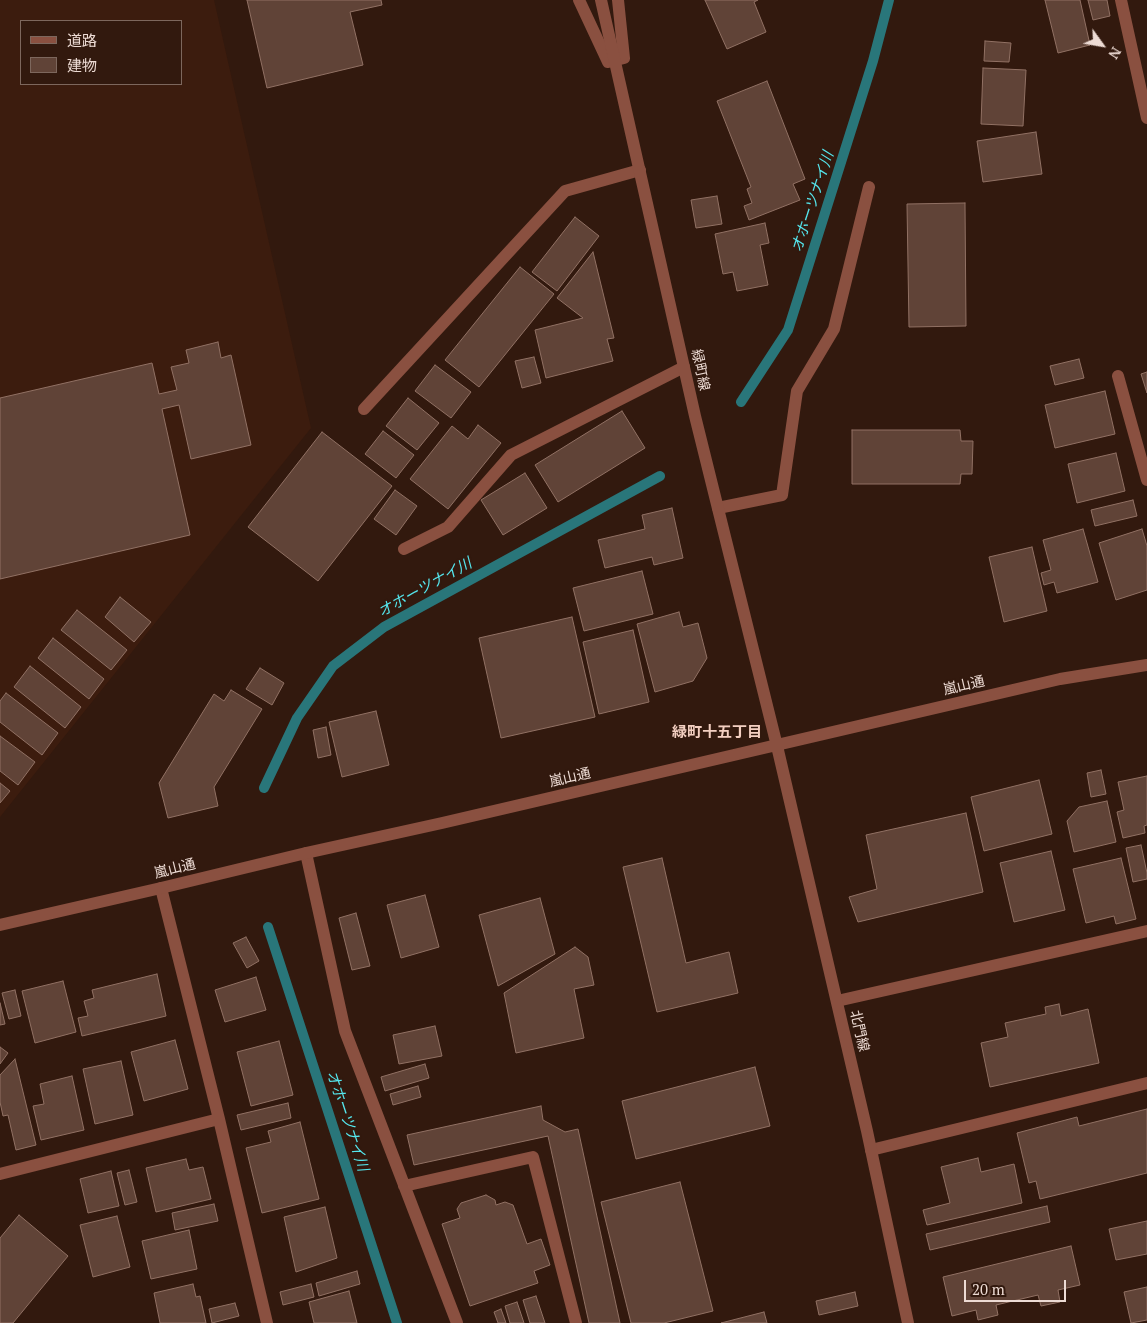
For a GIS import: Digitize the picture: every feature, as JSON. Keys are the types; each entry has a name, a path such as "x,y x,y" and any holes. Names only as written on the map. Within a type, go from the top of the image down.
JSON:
{"street":[{"path":"579,0 608,62 624,58 618,0"},
{"name":"緑町線","path":"601,0 695,416 777,746"},
{"path":"1121,0 1147,118"},
{"path":"364,410 565,191 640,170"},
{"path":"718,508 782,495 797,391 834,329 869,187"},
{"path":"404,549 448,527 511,455 684,367"},
{"path":"1118,376 1147,480"},
{"name":"嵐山通","path":"0,925 1060,679 1147,665"},
{"name":"北門線","path":"777,746 871,1150 908,1323"},
{"path":"306,853 345,1030 457,1323"},
{"path":"161,888 220,1119 267,1323"},
{"path":"837,1002 1147,931"},
{"path":"871,1150 1147,1083"},
{"path":"0,1174 220,1119"},
{"path":"404,1186 533,1157 576,1323"}],"shaded area":[{"path":"0,0 214,0 311,428 0,817"}],"building":[{"path":"247,0 381,0 382,5 350,12 363,65 267,88"},
{"path":"705,0 758,0 754,2 766,32 727,49"},
{"path":"1045,0 1080,0 1090,45 1058,53"},
{"path":"1088,0 1107,0 1110,16 1093,20"},
{"path":"985,41 1011,43 1009,62 984,61"},
{"path":"983,68 1026,70 1023,126 981,124"},
{"path":"767,81 805,179 793,184 800,200 749,220 744,206 752,203 747,189 751,187 717,101"},
{"path":"1036,132 1042,174 983,182 977,141"},
{"path":"717,196 722,224 696,228 691,200"},
{"path":"965,203 966,326 909,327 907,204"},
{"path":"575,217 599,236 557,291 532,272"},
{"path":"765,223 769,243 760,245 768,285 737,291 733,272 723,274 715,234"},
{"path":"593,252 614,338 607,339 613,361 546,378 535,330 583,318 557,298"},
{"path":"520,267 554,294 479,387 445,360"},
{"path":"218,342 221,358 231,355 251,445 191,459 179,405 162,409 190,535 0,579 0,398 152,363 159,394 177,390 171,367 189,363 186,350"},
{"path":"534,357 541,383 522,388 515,361"},
{"path":"1079,359 1084,378 1055,385 1050,366"},
{"path":"435,365 471,392 451,418 415,391"},
{"path":"1147,372 1147,393 1141,374"},
{"path":"1105,391 1115,434 1055,448 1045,405"},
{"path":"408,398 439,423 417,450 386,426"},
{"path":"622,411 645,448 558,502 535,465"},
{"path":"478,425 501,443 448,509 410,479 452,426 468,439"},
{"path":"852,430 960,430 961,441 973,441 972,474 961,474 960,484 852,484"},
{"path":"383,431 414,455 396,478 365,454"},
{"path":"322,432 392,486 318,581 248,527"},
{"path":"1116,453 1125,491 1077,503 1068,464"},
{"path":"525,473 547,508 503,535 481,500"},
{"path":"395,490 417,506 396,535 374,519"},
{"path":"1133,500 1137,516 1095,526 1091,510"},
{"path":"672,508 683,558 654,565 652,557 605,568 598,540 645,529 642,515"},
{"path":"1083,529 1098,582 1057,593 1054,582 1044,585 1041,573 1051,570 1043,540"},
{"path":"1142,529 1147,546 1147,590 1116,600 1099,543"},
{"path":"1032,547 1047,611 1004,622 989,557"},
{"path":"642,571 653,614 584,631 573,588"},
{"path":"120,597 151,622 134,642 105,617"},
{"path":"77,610 127,650 111,670 61,630"},
{"path":"679,612 683,627 698,623 707,658 693,681 655,692 637,624"},
{"path":"572,617 595,717 501,738 479,638"},
{"path":"633,630 649,702 599,714 583,642"},
{"path":"53,638 104,679 89,699 38,658"},
{"path":"30,666 81,707 65,728 14,687"},
{"path":"260,668 284,683 272,705 246,689"},
{"path":"231,690 262,709 214,787 218,806 168,818 159,783 214,694 224,701"},
{"path":"6,693 58,733 42,755 0,722 0,701"},
{"path":"376,711 389,765 342,777 329,722"},
{"path":"326,727 331,755 318,758 313,730"},
{"path":"0,736 35,762 18,785 0,771"},
{"path":"1101,770 1106,794 1091,797 1087,773"},
{"path":"1147,776 1147,825 1144,826 1145,833 1123,838 1117,812 1124,810 1118,782"},
{"path":"1039,780 1052,834 984,851 971,797"},
{"path":"0,783 10,791 0,803"},
{"path":"1107,801 1116,842 1074,852 1067,821 1079,807"},
{"path":"966,813 983,892 858,922 849,897 877,889 866,835"},
{"path":"1141,845 1147,879 1133,882 1126,848"},
{"path":"1051,851 1065,910 1014,922 1000,863"},
{"path":"662,858 686,963 729,952 738,993 657,1012 623,867"},
{"path":"1121,858 1136,919 1116,924 1114,916 1086,923 1073,869"},
{"path":"425,895 439,947 401,958 387,905"},
{"path":"540,898 555,954 498,986 479,915"},
{"path":"356,913 370,966 352,970 339,918"},
{"path":"246,937 259,961 247,968 233,943"},
{"path":"575,947 588,957 594,985 574,989 584,1038 516,1053 504,993"},
{"path":"157,974 166,1016 82,1036 78,1018 88,1016 84,1001 94,998 92,990"},
{"path":"256,977 266,1010 225,1022 215,990"},
{"path":"63,981 76,1032 35,1043 22,991"},
{"path":"15,990 21,1016 9,1019 2,993"},
{"path":"0,1003 5,1024 0,1025"},
{"path":"1059,1004 1061,1016 1088,1009 1099,1063 990,1087 981,1043 1008,1037 1005,1023 1046,1014 1045,1007"},
{"path":"435,1026 442,1056 399,1064 393,1035"},
{"path":"175,1040 188,1089 144,1101 131,1052"},
{"path":"279,1041 293,1095 251,1106 237,1052"},
{"path":"0,1047 8,1053 0,1064"},
{"path":"15,1059 36,1145 16,1150 8,1115 3,1116 0,1102 0,1075"},
{"path":"121,1061 133,1115 95,1124 83,1069"},
{"path":"425,1064 429,1078 385,1091 381,1077"},
{"path":"755,1067 770,1126 636,1159 622,1101"},
{"path":"72,1076 84,1130 41,1140 33,1106 44,1104 40,1084"},
{"path":"418,1086 421,1097 393,1105 390,1094"},
{"path":"288,1103 291,1118 241,1130 237,1115"},
{"path":"541,1106 543,1120 565,1132 578,1129 620,1323 589,1323 548,1136 414,1165 407,1135"},
{"path":"1147,1109 1147,1173 1040,1199 1036,1181 1029,1183 1017,1133 1077,1117 1079,1126"},
{"path":"300,1122 319,1199 262,1213 246,1148 271,1142 268,1131"},
{"path":"978,1158 981,1172 1014,1164 1022,1203 927,1225 923,1210 950,1203 941,1167"},
{"path":"186,1159 189,1170 203,1167 211,1199 156,1212 146,1168"},
{"path":"129,1170 137,1202 125,1205 117,1173"},
{"path":"111,1171 119,1206 88,1213 80,1179"},
{"path":"680,1182 713,1311 664,1323 631,1323 601,1202"},
{"path":"486,1195 495,1200 496,1205 505,1202 513,1205 527,1244 541,1239 550,1265 534,1271 538,1283 470,1306 442,1224 460,1218 457,1209 461,1203"},
{"path":"214,1204 218,1221 175,1230 172,1213"},
{"path":"1047,1206 1050,1222 930,1250 926,1234"},
{"path":"325,1207 337,1258 296,1272 284,1217"},
{"path":"19,1215 68,1256 13,1323 0,1323 0,1238"},
{"path":"117,1216 130,1267 93,1277 80,1225"},
{"path":"1147,1221 1147,1254 1116,1260 1109,1229"},
{"path":"189,1230 197,1269 151,1279 142,1241"},
{"path":"1071,1246 1080,1285 1058,1290 1060,1302 1041,1306 1038,1295 996,1305 998,1315 978,1320 976,1310 952,1316 943,1277"},
{"path":"357,1271 360,1284 319,1296 316,1283"},
{"path":"193,1284 196,1297 200,1296 206,1323 160,1323 154,1293"},
{"path":"311,1284 314,1297 283,1305 280,1292"},
{"path":"1147,1287 1147,1320 1131,1323 1124,1292"},
{"path":"349,1291 357,1323 314,1323 309,1302"},
{"path":"855,1292 858,1306 819,1315 816,1301"},
{"path":"536,1296 545,1323 530,1323 523,1300"},
{"path":"517,1302 524,1323 510,1323 505,1306"},
{"path":"235,1303 239,1316 212,1323 209,1309"},
{"path":"501,1309 506,1323 498,1323 494,1312"},
{"path":"764,1312 767,1323 721,1323"}],"waterway":[{"name":"オホーツナイ川","path":"741,402 788,330 873,61 889,0"},
{"name":"オホーツナイ川","path":"264,788 297,718 333,666 384,627 660,476"},
{"name":"オホーツナイ川","path":"268,927 397,1323"}],"district":[{"name":"緑町十五丁目","path":"717,733"}]}
